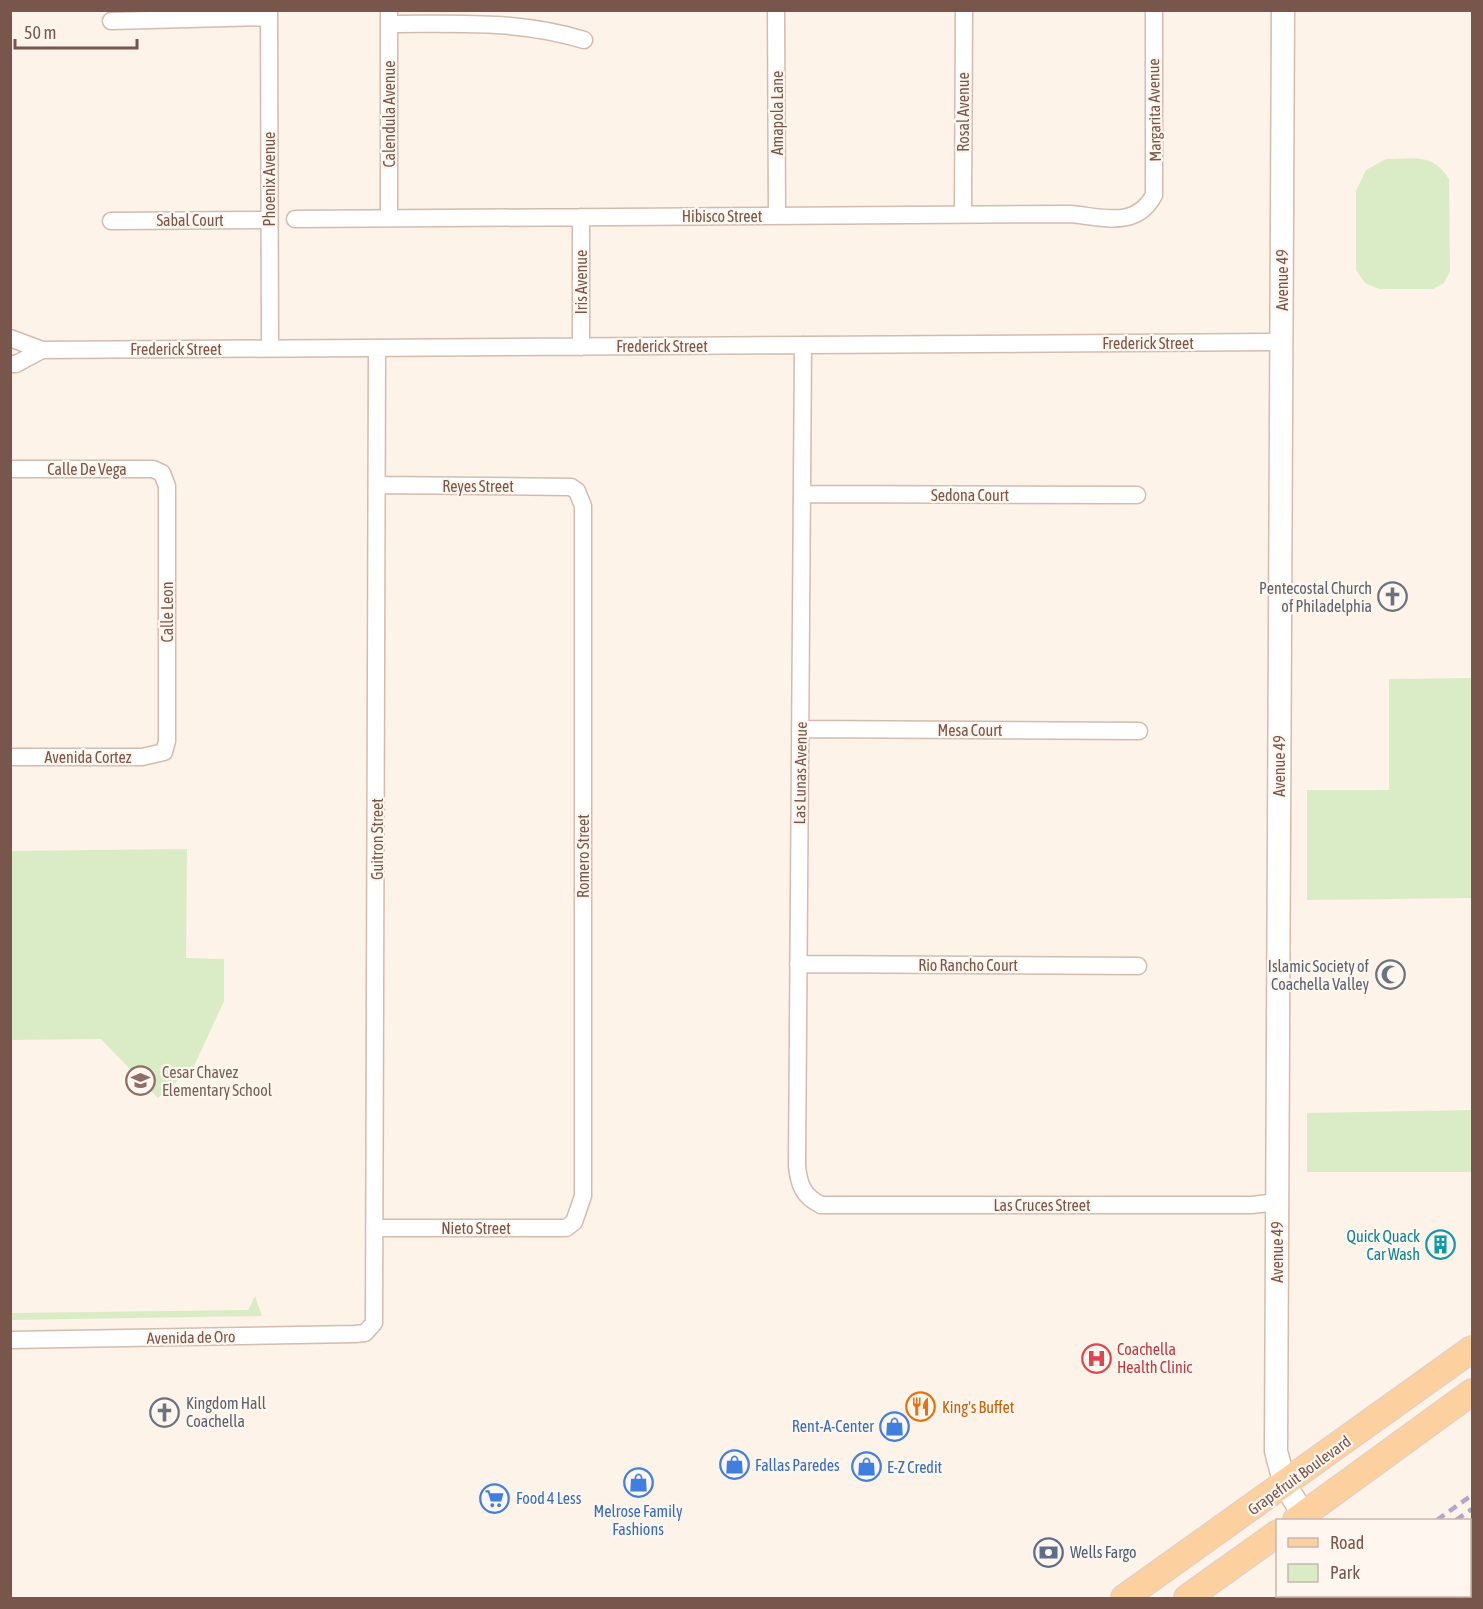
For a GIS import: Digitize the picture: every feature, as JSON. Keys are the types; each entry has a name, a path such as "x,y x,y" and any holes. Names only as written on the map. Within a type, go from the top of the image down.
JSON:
{"main road":[{"name":"Grapefruit Boulevard","path":"1124,1599 1473,1349"},
{"path":"1300,1518 1473,1392"},
{"name":"Grapefruit Boulevard","path":"1187,1599 1276,1534"}],"street":[{"name":"Amapola Lane","path":"776,10 777,215"},
{"name":"Rosal Avenue","path":"963,214 964,10"},
{"name":"Margarita Avenue","path":"1147,208 1154,195 1155,179 1154,10"},
{"name":"Avenue 49","path":"1283,10 1276,1451 1285,1485 1300,1518"},
{"path":"111,21 268,14"},
{"name":"Phoenix Avenue","path":"268,14 270,348"},
{"path":"389,17 534,27 584,40"},
{"name":"Calendula Avenue","path":"389,17 389,218"},
{"name":"Hibisco Street","path":"295,219 963,214 1070,214 1122,218 1135,215 1147,208"},
{"name":"Iris Avenue","path":"581,217 581,347"},
{"name":"Sabal Court","path":"111,221 269,220"},
{"name":"Frederick Street","path":"10,338 16,338 42,350 1282,342"},
{"name":"Las Lunas Avenue","path":"803,345 797,1166 799,1184 808,1198"},
{"name":"Guitron Street","path":"370,1330 376,1312 377,348"},
{"name":"Frederick Street","path":"10,364 16,364 42,350"},
{"name":"Calle De Vega","path":"10,470 153,469 162,473"},
{"name":"Calle Leon","path":"162,473 167,486 167,741 164,752"},
{"name":"Reyes Street","path":"377,485 562,486 577,491"},
{"name":"Romero Street","path":"574,1222 583,1196 583,506 577,491"},
{"name":"Sedona Court","path":"803,494 1137,495"},
{"name":"Mesa Court","path":"800,729 1139,731"},
{"name":"Avenida Cortez","path":"10,758 142,757 164,752"},
{"name":"Rio Rancho Court","path":"798,964 1138,966"},
{"name":"Las Cruces Street","path":"808,1198 821,1205 1252,1205 1277,1202"},
{"name":"Nieto Street","path":"376,1228 566,1228 574,1222"},
{"name":"Avenida de Oro","path":"10,1340 355,1334 370,1330"}],"green space":[{"path":"1414,158 1429,161 1443,170 1449,179 1450,271 1444,283 1433,289 1379,289 1365,283 1356,270 1356,191 1366,170 1386,159"},
{"path":"1472,678 1472,898 1307,900 1307,790 1389,790 1389,679"},
{"path":"187,849 186,958 224,959 224,1001 194,1066 158,1098 101,1039 11,1040 11,851"},
{"path":"1472,1110 1472,1172 1307,1172 1307,1113"},
{"path":"255,1296 262,1316 11,1320 11,1313 248,1310"}],"railway":[{"path":"1438,1519 1472,1495"},
{"path":"1457,1519 1472,1509"}],"place":[{"name":"Pentecostal Church of Philadelphia","path":"1393,597"},
{"name":"Islamic Society of Coachella Valley","path":"1390,975"},
{"name":"Cesar Chavez Elementary School","path":"141,1081"},
{"name":"Quick Quack Car Wash","path":"1441,1245"},
{"name":"Coachella Health Clinic","path":"1096,1358"},
{"name":"King's Buffet","path":"921,1407"},
{"name":"Kingdom Hall Coachella","path":"165,1412"},
{"name":"Rent-A-Center","path":"895,1426"},
{"name":"Fallas Paredes","path":"734,1465"},
{"name":"E-Z Credit","path":"866,1467"},
{"name":"Melrose Family Fashions","path":"638,1483"},
{"name":"Food 4 Less","path":"495,1498"},
{"name":"Wells Fargo","path":"1049,1552"}]}
